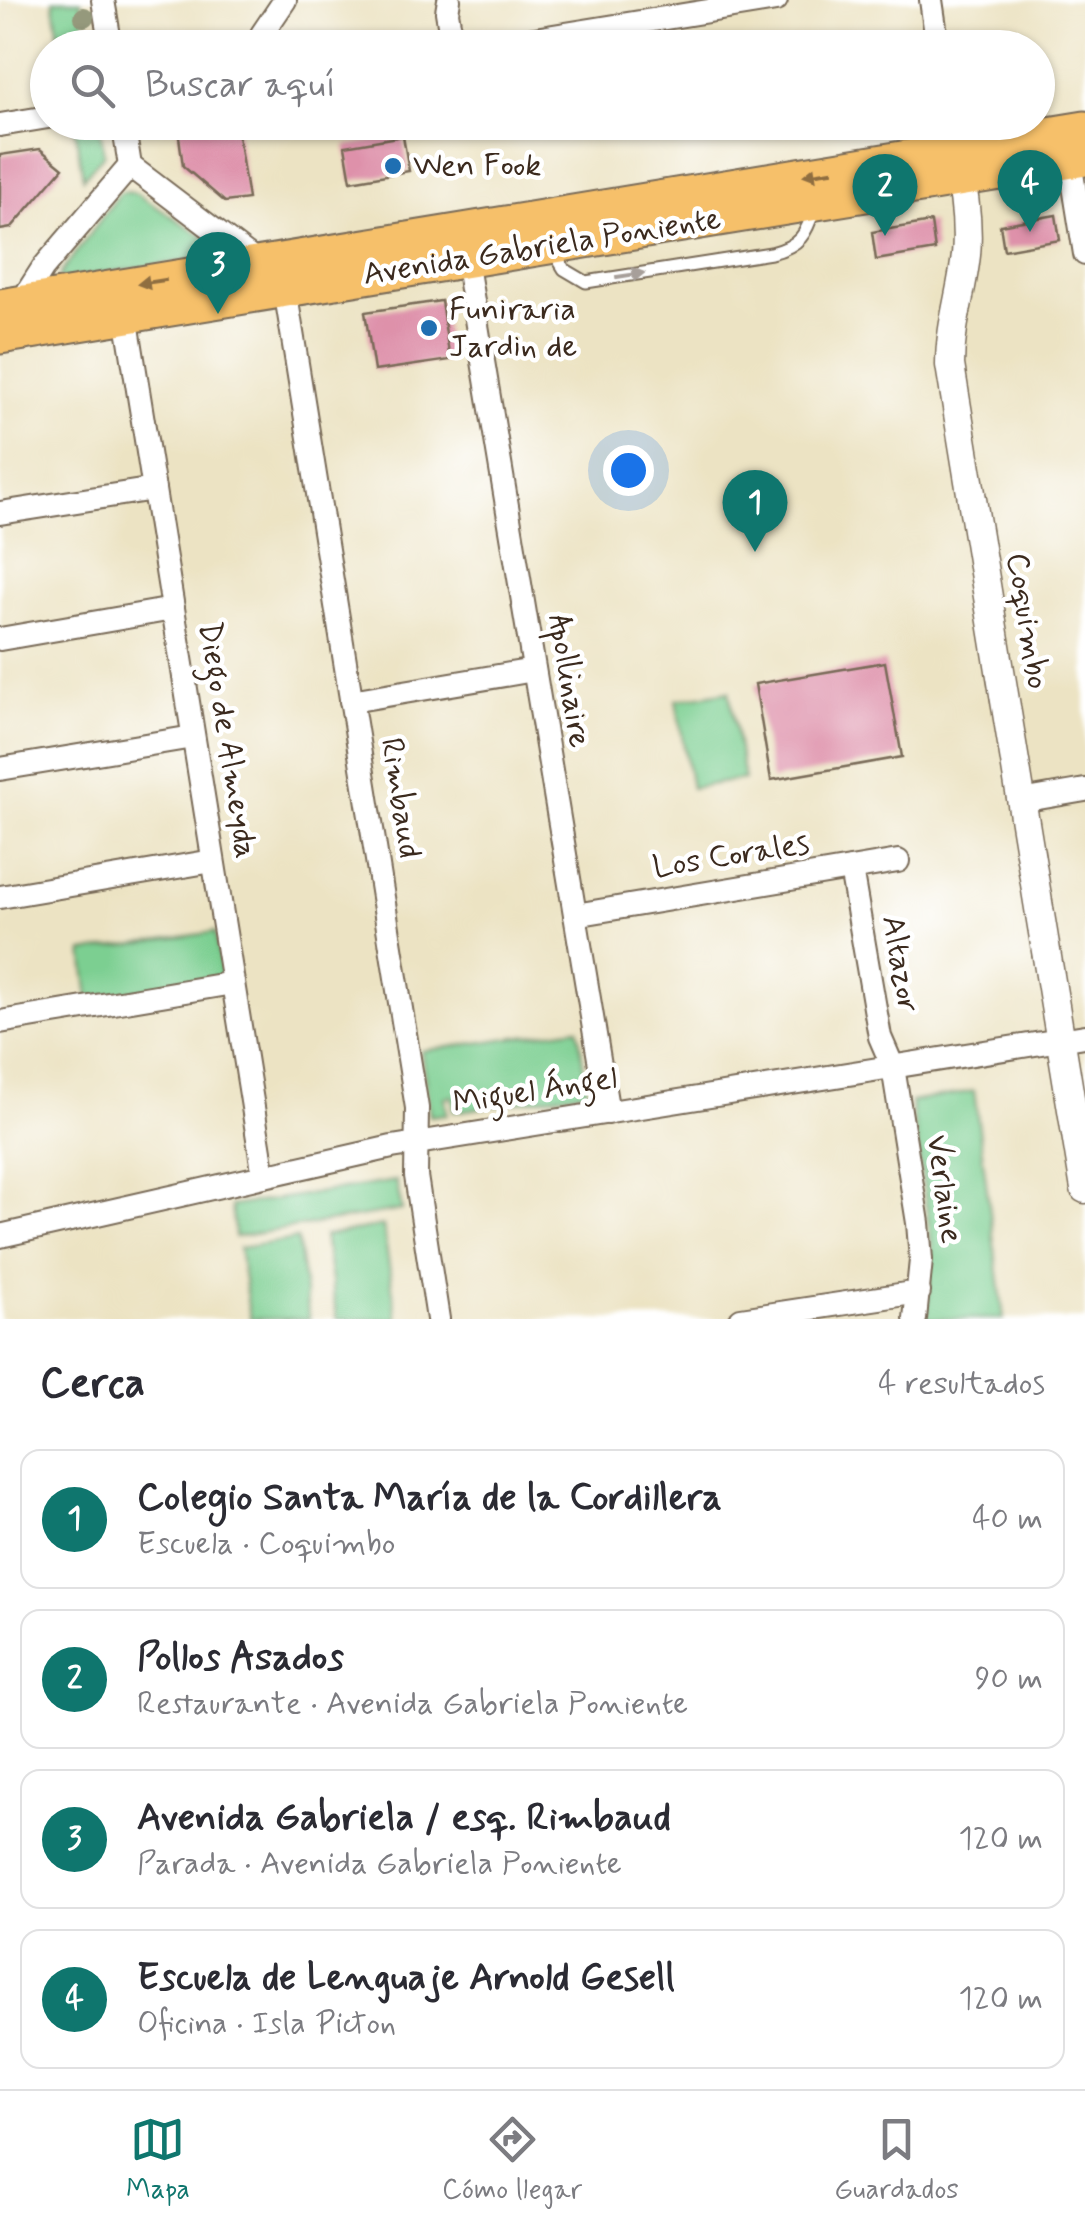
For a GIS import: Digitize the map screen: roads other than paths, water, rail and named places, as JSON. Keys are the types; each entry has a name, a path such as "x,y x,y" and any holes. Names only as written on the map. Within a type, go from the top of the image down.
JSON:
{"main road":[{"name":"Avenida Gabriela Poniente","path":"10,305 956,150 1080,149"},
{"name":"Avenida Gabriela Poniente","path":"0,336 817,202 956,150"}],"street":[{"path":"103,0 108,30"},
{"path":"265,30 285,0"},
{"path":"449,0 452,30"},
{"path":"557,30 643,10 776,0"},
{"path":"931,0 935,30"},
{"path":"0,125 30,120"},
{"path":"126,140 130,166 258,264"},
{"path":"1080,149 1085,254"},
{"name":"Coquimbo","path":"956,150 966,252 952,314 950,365 1021,801 1073,1038 1085,1190"},
{"path":"10,305 130,166"},
{"name":"Apollinaire","path":"466,259 608,1113"},
{"name":"Rimbaud","path":"285,289 418,1108 416,1176 438,1319"},
{"name":"Diego de Almeyda","path":"126,315 264,1176"},
{"path":"0,513 154,489"},
{"path":"0,639 173,609"},
{"path":"352,701 534,670"},
{"path":"0,769 193,737"},
{"path":"1021,801 1085,790"},
{"path":"0,896 214,862"},
{"name":"Los Corales","path":"575,914 898,862"},
{"name":"Altazor","path":"851,869 880,1037 893,1067"},
{"path":"0,1022 233,983"},
{"name":"Miguel Ángel","path":"0,1236 417,1143 1073,1038"},
{"name":"Verlaine","path":"893,1067 920,1242 915,1319"},
{"path":"741,1319 918,1292"}],"place":[{"name":"Wen Fook","path":"393,166"},
{"name":"Escuela de Lenguaje Arnold Gesell","path":"1030,232"},
{"name":"Pollos Asados","path":"885,236"},
{"name":"Avenida Gabriela / esq. Rimbaud","path":"218,314"},
{"name":"Funiraria Jardin de","path":"429,328"},
{"name":"Colegio Santa María de la Cordillera","path":"755,552"}]}
